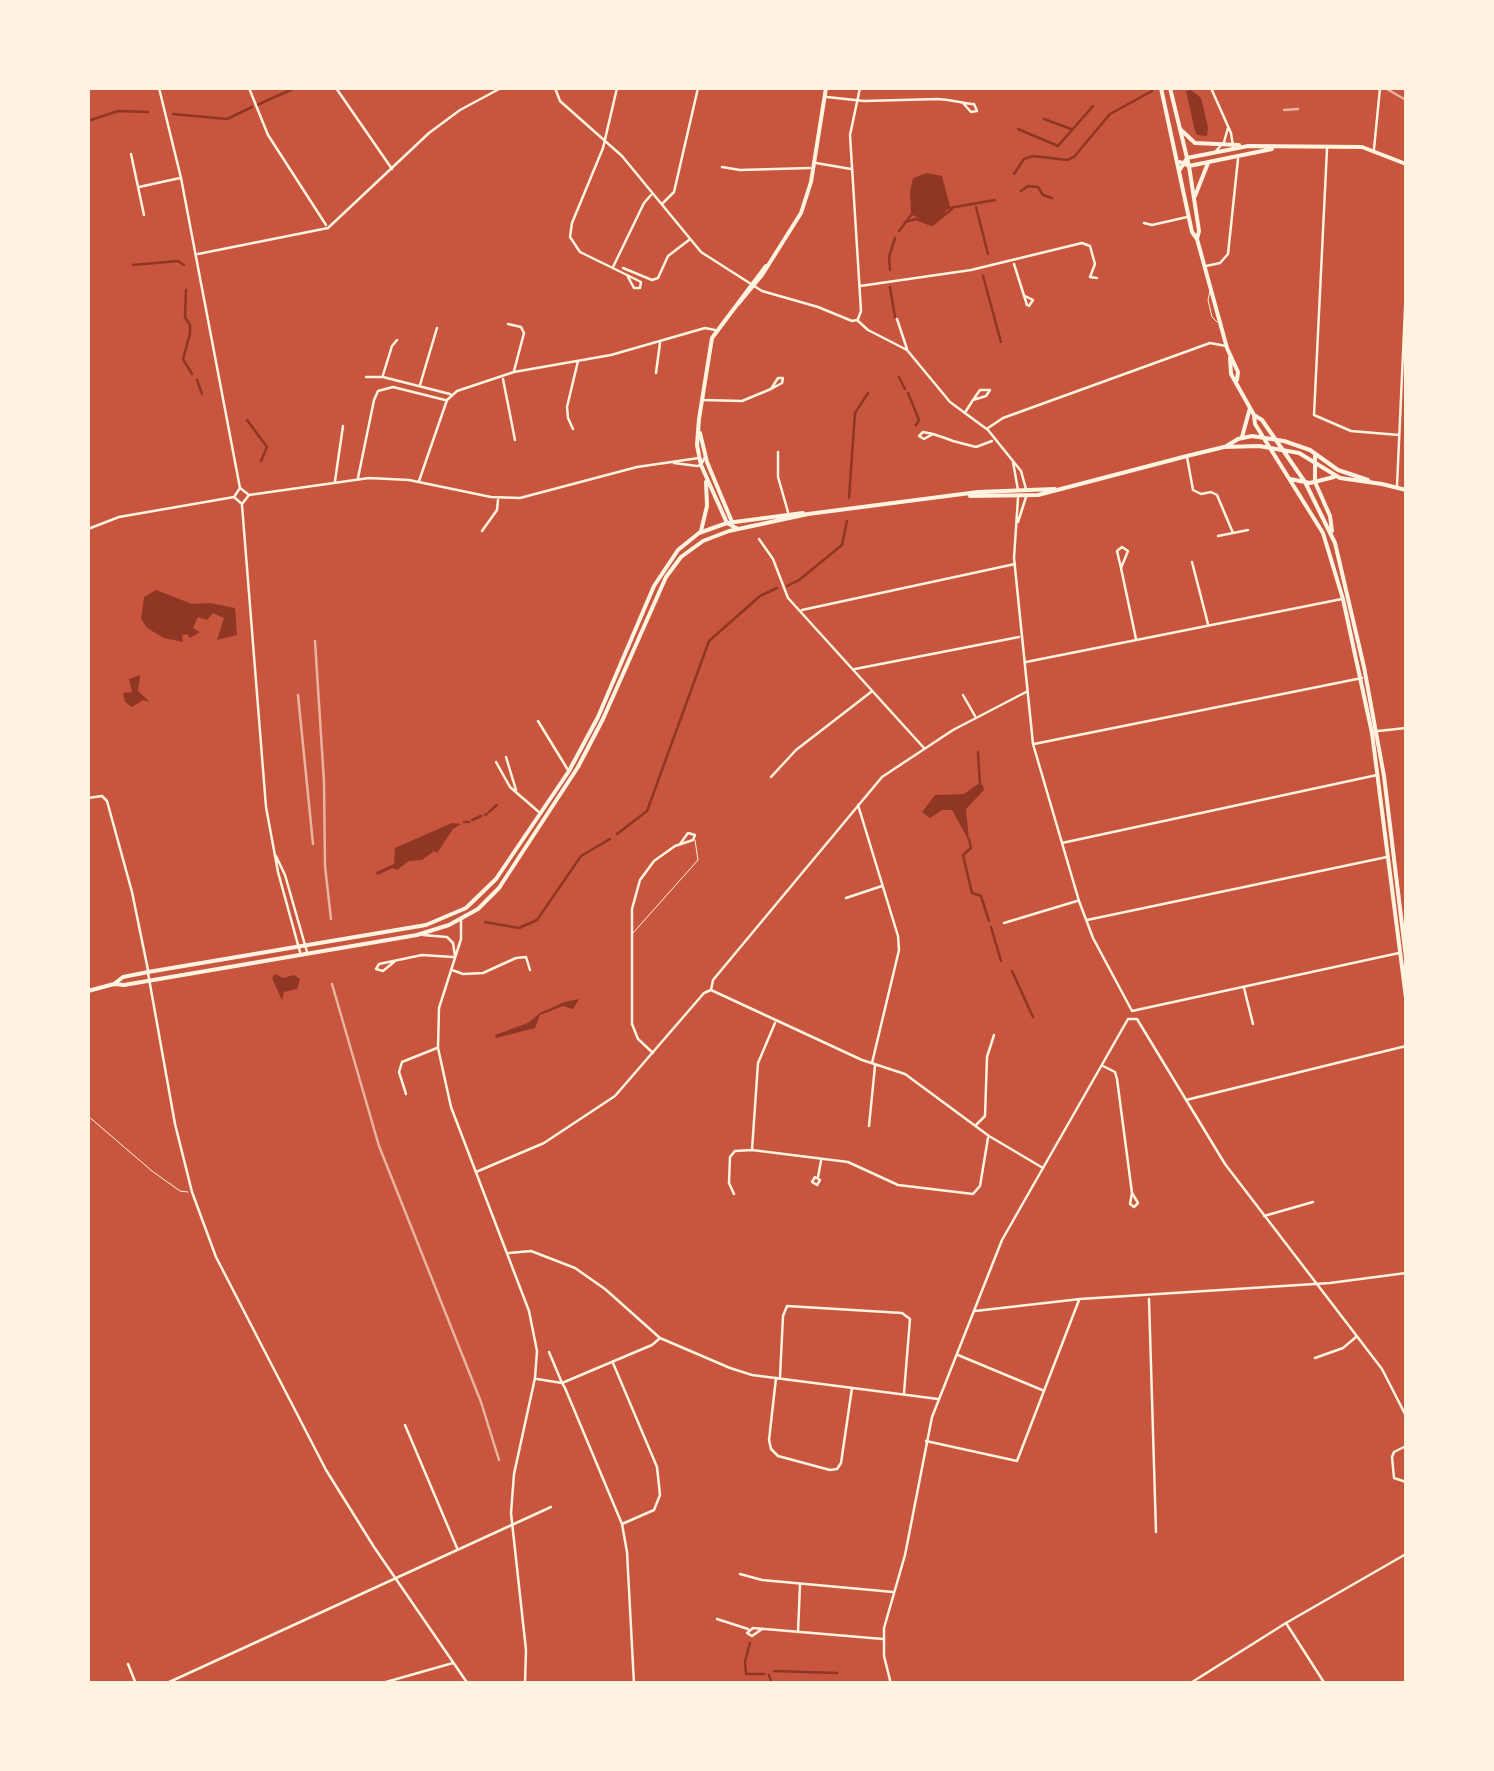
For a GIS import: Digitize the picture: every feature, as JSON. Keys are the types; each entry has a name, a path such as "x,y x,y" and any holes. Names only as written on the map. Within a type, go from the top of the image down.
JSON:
{"main road":[{"path":"732,526 702,465 701,400 710,348 717,330 802,213 826,88"},
{"path":"1161,88 1188,216 1198,239 1232,374 1324,533 1343,598 1362,678 1406,998"},
{"path":"1170,88 1188,158 1198,239"},
{"path":"1180,130 1195,144 1374,150 1406,164"},
{"path":"1178,172 1188,158 1233,146"},
{"path":"1230,157 1233,146"},
{"path":"1175,157 1189,166 1282,148"},
{"path":"1193,200 1209,162"},
{"path":"1242,437 1250,408"},
{"path":"1254,415 1268,441 1338,477"},
{"path":"1224,447 1242,437 1262,436"},
{"path":"1268,441 1281,447 1332,536"},
{"path":"965,495 1026,496 1224,447 1268,441 1313,452 1338,470 1406,490"},
{"path":"1313,452 1315,482 1330,516 1376,731 1404,918 1406,958"},
{"path":"702,458 732,526"},
{"path":"699,534 708,506 706,477"},
{"path":"1290,479 1315,482 1338,477 1382,484"},
{"path":"88,991 417,935 462,920 493,895 604,720 668,573 694,546 732,526 1018,488 1056,488"},
{"path":"114,984 123,977 148,972 426,926 458,913 496,879 569,771 598,717 659,578 678,550 699,534 788,513 808,514"}],"street":[{"path":"159,88 182,178 240,488 249,495"},
{"path":"249,88 268,135 328,228"},
{"path":"336,88 392,168"},
{"path":"196,254 328,228 444,121 501,88"},
{"path":"555,88 564,105 606,139 689,240 712,261 752,285 857,320 906,350 950,402 988,430 1022,474 1026,496 1016,528"},
{"path":"617,88 606,139 570,237 580,252 627,276"},
{"path":"661,205 674,192 698,88"},
{"path":"857,320 861,311 850,134 860,88"},
{"path":"1211,88 1233,146"},
{"path":"1374,150 1380,88"},
{"path":"824,96 856,101 926,99 963,103"},
{"path":"1215,152 1223,144 1228,126"},
{"path":"1327,147 1314,415 1350,431 1399,435"},
{"path":"131,154 144,215"},
{"path":"1204,267 1224,260 1228,254 1238,156"},
{"path":"722,167 851,169"},
{"path":"138,187 182,178"},
{"path":"613,269 652,194"},
{"path":"1144,223 1152,225 1188,216"},
{"path":"622,268 652,280 658,278 666,258 689,240"},
{"path":"860,286 1014,262 1082,243 1090,246 1095,264"},
{"path":"1014,262 1023,294"},
{"path":"1396,488 1406,286"},
{"path":"897,319 908,345 906,350"},
{"path":"508,324 524,330 514,372"},
{"path":"420,386 437,328"},
{"path":"419,482 451,395 514,372 705,328 717,330"},
{"path":"383,377 388,355 397,340"},
{"path":"656,373 660,341"},
{"path":"988,430 999,419 1200,347 1212,343 1226,346"},
{"path":"573,429 567,410 578,360"},
{"path":"366,377 383,377 451,395"},
{"path":"502,377 514,440"},
{"path":"358,478 378,391 392,386 446,400"},
{"path":"701,400 738,402 771,388"},
{"path":"966,412 973,400"},
{"path":"334,480 343,426"},
{"path":"933,434 976,447 994,440"},
{"path":"778,452 778,477 788,513"},
{"path":"1187,456 1193,490 1217,495 1233,533"},
{"path":"304,954 285,875 275,854 264,785 242,504 249,495 358,478 419,482 498,498 542,495 637,467 702,458"},
{"path":"672,462 702,465"},
{"path":"1013,462 1018,488 1015,564 1020,636 1033,744 1086,920 1132,1011 1400,953"},
{"path":"88,529 120,517 234,497 240,488"},
{"path":"234,497 242,504"},
{"path":"482,531 497,510 498,498"},
{"path":"1218,536 1248,530"},
{"path":"759,539 773,559 786,594 924,748"},
{"path":"1192,562 1208,626"},
{"path":"801,610 1015,564"},
{"path":"1122,568 1136,640"},
{"path":"1024,662 1343,598"},
{"path":"854,670 1020,636"},
{"path":"1033,744 1362,678"},
{"path":"770,777 796,750 872,691"},
{"path":"711,990 713,980 882,777 976,717 1027,692"},
{"path":"963,695 976,717"},
{"path":"538,721 569,771"},
{"path":"1376,731 1406,728"},
{"path":"499,767 507,760 516,791"},
{"path":"496,762 516,791 546,817"},
{"path":"1060,843 1377,775"},
{"path":"88,798 106,798 126,869 166,1080 192,1192 216,1257 310,1440 395,1578 468,1684"},
{"path":"858,804 899,950 874,1064 869,1126"},
{"path":"654,1054 638,1039 632,1024 634,902 642,876 654,861 694,839"},
{"path":"1086,920 1386,856 1394,862"},
{"path":"846,898 884,886"},
{"path":"1004,923 1079,901"},
{"path":"1394,912 1404,918"},
{"path":"458,913 462,932 439,1008 438,1048 452,1106 532,1320 537,1352 536,1378 514,1474 512,1525 526,1650 525,1684"},
{"path":"417,935 447,936 453,943 455,958"},
{"path":"394,962 422,955 455,958"},
{"path":"450,969 463,974 483,973 526,957 530,970"},
{"path":"1244,986 1252,1024"},
{"path":"476,1172 535,1148 615,1096 704,993 711,990 776,1022 905,1074 988,1136 1043,1168"},
{"path":"890,1684 883,1639 938,1400 1002,1240 1130,1018 1137,1019 1225,1164 1387,1376 1406,1416"},
{"path":"752,1150 758,1064 776,1022"},
{"path":"975,1126 985,1116 988,1057 994,1035"},
{"path":"1185,1100 1406,1046"},
{"path":"406,1094 399,1072 402,1062 438,1048"},
{"path":"1102,1065 1115,1072 1117,1079 1132,1193"},
{"path":"734,1194 729,1184 730,1157 735,1152 752,1150 848,1162 898,1186 973,1194 980,1186 988,1136"},
{"path":"818,1177 821,1159"},
{"path":"1263,1216 1313,1202"},
{"path":"507,1254 523,1250 582,1272 660,1338 732,1369 938,1400"},
{"path":"973,1312 1080,1298 1315,1284 1406,1273"},
{"path":"1148,1296 1156,1532"},
{"path":"926,1442 1015,1461 1080,1298"},
{"path":"852,1386 837,1469 778,1456 771,1449 769,1440 788,1306 902,1313 910,1319 904,1394"},
{"path":"1315,1358 1343,1348 1357,1336"},
{"path":"536,1378 562,1383 652,1346 660,1338"},
{"path":"549,1352 622,1524 634,1684"},
{"path":"956,1354 1043,1390"},
{"path":"613,1362 657,1467 660,1495 654,1510 622,1524"},
{"path":"405,1425 458,1550"},
{"path":"1406,1446 1392,1457 1394,1478 1406,1482"},
{"path":"165,1684 550,1507"},
{"path":"1189,1684 1406,1554"},
{"path":"740,1574 894,1592"},
{"path":"798,1632 800,1584"},
{"path":"717,1619 748,1629 883,1639"},
{"path":"1286,1623 1325,1684"},
{"path":"379,1684 453,1663"},
{"path":"128,1664 136,1684"}],"lane":[{"path":"631,935 698,860 694,839"},
{"path":"88,1116 152,1171 180,1191 192,1192"}],"shaded area":[{"path":"1191,90 1201,98 1207,136 1195,131 1186,91"},
{"path":"927,173 942,176 950,206 938,221 928,224 911,214 910,192 913,178"},
{"path":"156,590 192,604 235,608 237,635 217,640 224,618 213,613 207,620 198,617 193,628 200,632 190,638 182,635 183,642 164,638 147,628 141,619 144,597"},
{"path":"140,675 138,691 150,702 143,700 132,707 125,702 123,693 132,692 129,679"},
{"path":"978,784 984,790 966,809 969,841 952,810 942,810 930,818 922,812 935,795 964,794"},
{"path":"452,823 461,824 437,853 377,875 376,872 394,864 395,848"},
{"path":"275,974 300,979 297,989 284,992 282,1000 272,978"},
{"path":"579,999 573,1009 563,1006 540,1015 535,1028 496,1038 495,1035 528,1023 540,1013"}],"waterway":[{"path":"257,105 295,88"},
{"path":"1014,174 1024,159 1033,156 1067,160 1074,157 1110,114 1152,91"},
{"path":"1018,129 1058,146 1093,106"},
{"path":"173,114 227,119 252,107"},
{"path":"88,121 118,111 148,112"},
{"path":"1044,119 1071,129"},
{"path":"1021,191 1028,186 1038,187 1043,195 1052,198"},
{"path":"949,208 995,200"},
{"path":"976,207 988,254"},
{"path":"905,222 916,219 932,225 952,209"},
{"path":"899,231 912,214"},
{"path":"890,270 895,238"},
{"path":"133,265 178,261 184,265"},
{"path":"983,276 1001,342"},
{"path":"890,287 895,317"},
{"path":"186,290 185,317 190,334 183,359 192,374"},
{"path":"899,377 905,389"},
{"path":"197,380 202,394"},
{"path":"849,498 855,413 868,393"},
{"path":"908,393 919,420 916,425"},
{"path":"247,420 267,447 261,461"},
{"path":"787,586 842,545 847,521"},
{"path":"617,834 647,811 709,641 760,596 777,588"},
{"path":"978,752 980,785"},
{"path":"489,812 497,805"},
{"path":"472,820 481,816"},
{"path":"464,822 469,822"},
{"path":"485,922 519,928 537,920 581,856 610,839"},
{"path":"969,839 971,848 963,855 972,893 981,896 989,921"},
{"path":"991,927 1001,961"},
{"path":"1012,971 1033,1017"},
{"path":"750,1643 746,1674 764,1674"},
{"path":"774,1671 837,1673"},
{"path":"769,1675 772,1684"}],"tram line":[{"path":"1284,110 1298,109"}],"railway":[{"path":"1385,88 1406,100"},
{"path":"315,641 331,919"},
{"path":"298,695 313,844"},
{"path":"332,984 379,1146 481,1402 499,1460"}]}
